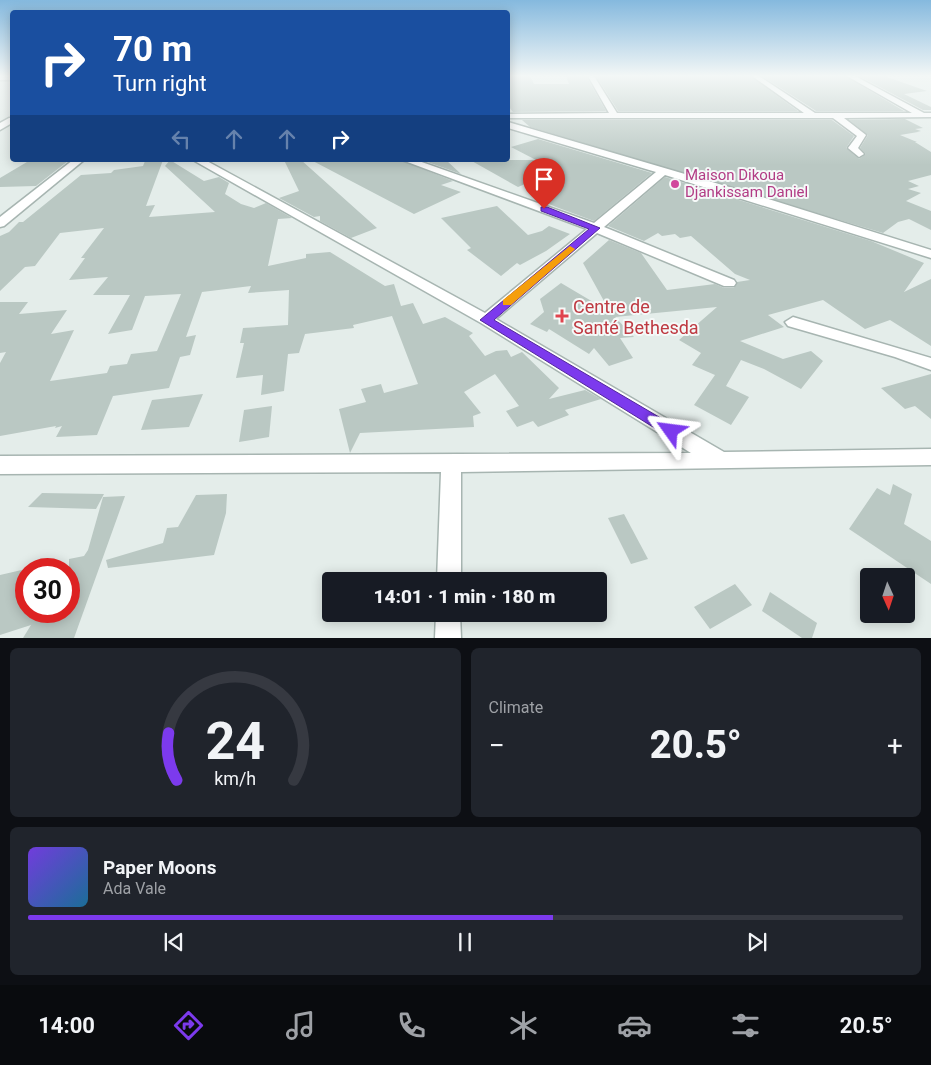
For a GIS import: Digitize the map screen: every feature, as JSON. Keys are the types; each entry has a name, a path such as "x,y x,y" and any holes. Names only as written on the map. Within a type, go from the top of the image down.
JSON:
{"street":[{"path":"609,106 615,116"},
{"path":"799,106 813,115"},
{"path":"907,106 928,117"},
{"path":"510,116 835,115 928,117"},
{"path":"835,115 862,135 853,148 859,154"},
{"path":"510,126 662,172 742,194 931,254"},
{"path":"0,223 6,214 76,162"},
{"path":"202,162 486,320 722,461"},
{"path":"413,162 596,228 730,282"},
{"path":"486,320 662,172"},
{"path":"793,322 901,352 931,364"},
{"path":"0,465 722,461 931,457"},
{"path":"449,572 451,463"},
{"path":"448,622 448,638"}],"building":[{"path":"510,106 603,106 606,111 513,112"},
{"path":"615,106 791,106 798,111 618,111"},
{"path":"808,106 895,106 904,111 816,111"},
{"path":"915,106 931,107 931,110 923,110"},
{"path":"905,119 923,128 915,129 921,131 918,132 900,135 917,142 915,142 931,152 931,175 908,181 919,186 908,189 921,193 906,201 931,211 931,230 909,219 898,222 883,233 530,127 522,120 832,120 854,136 846,148 859,159 866,154 860,148 868,135 849,120"},
{"path":"538,139 652,173 594,221 545,202 525,184 518,187 474,162 536,160 511,147"},
{"path":"27,162 67,162 36,186 0,187 0,178"},
{"path":"145,162 162,162 146,206 155,205 149,217 215,212 165,166 168,162 173,162 204,181 219,177 229,183 225,194 241,204 254,208 266,203 292,218 278,219 268,266 306,258 306,254 330,252 385,286 394,284 401,306 413,303 423,324 445,317 473,333 469,336 485,356 496,351 507,350 511,357 522,352 559,388 549,399 585,390 601,399 565,410 569,415 538,427 533,421 517,427 506,411 519,406 495,374 464,392 481,413 473,416 474,427 360,433 350,453 339,409 366,402 361,389 381,384 384,393 418,384 392,316 353,325 354,328 305,334 299,353 288,354 284,391 261,395 263,375 236,378 244,343 240,343 243,328 288,325 289,290 248,293 251,286 202,292 186,337 196,335 190,355 180,357 169,388 113,396 97,435 56,437 62,426 55,428 56,426 0,436 0,363 6,352 0,353 0,302 28,302 19,314 67,310 51,334 74,330 50,381 107,373 110,366 127,364 131,354 157,351 181,294 145,296 132,330 108,334 130,295 93,295 108,277 69,280 85,258 81,258 104,228 60,233 35,266 25,267 0,291 0,236 9,232 19,222 23,222 81,175 111,173 114,170 143,166"},
{"path":"285,162 303,162 377,228 351,238 320,221 320,216 314,217 279,198 299,191"},
{"path":"315,162 405,162 453,181 441,185 461,192 414,214"},
{"path":"428,162 448,162 461,174"},
{"path":"665,177 871,241 924,263 904,292 931,279 931,346 890,320 865,329 823,300 768,315 784,327 740,341 783,359 811,351 823,361 801,389 764,369 741,360 726,386 749,397 731,425 694,405 715,375 692,365 701,353 679,340 717,307 615,317 634,337 620,338 633,358 609,366 594,348 589,354 549,329 547,332 530,324 544,312 540,299 561,283 610,312 583,263 609,240 641,253 667,290 715,284 724,288 734,288 737,282 750,280 735,274 691,236 680,238 675,234 662,236 658,233 644,241 608,226"},
{"path":"497,206 528,235 542,231 549,226 570,234 546,251 520,265 517,263 501,276 467,250 471,248 441,218"},
{"path":"931,374 931,419 915,406 905,409 881,388"},
{"path":"203,394 189,427 141,430 152,400"},
{"path":"272,406 269,437 239,442 244,410"},
{"path":"893,484 912,494 904,524 931,541 931,584 915,573 915,568 907,568 849,529 877,488 890,495"},
{"path":"42,493 104,494 96,509 28,507"},
{"path":"227,494 226,513 214,555 108,568 106,560 163,543 167,528 178,527 196,495"},
{"path":"125,496 80,621 80,558 74,558 84,556 88,550 103,497"},
{"path":"624,514 648,559 631,564 608,518"},
{"path":"15,572 15,623 79,623 74,638 23,638 31,625 0,635 0,575"},
{"path":"735,584 752,605 710,629 694,607"},
{"path":"770,592 817,623 812,638 802,638 762,611"}],"slow traffic":[{"path":"507,303 570,249"}],"place":[{"name":"Maison Dikoua Djankissam Daniel","path":"675,184"},
{"name":"Centre de Santé Bethesda","path":"562,316"}],"route":[{"path":"544,209 596,228 486,320 671,431"}]}
